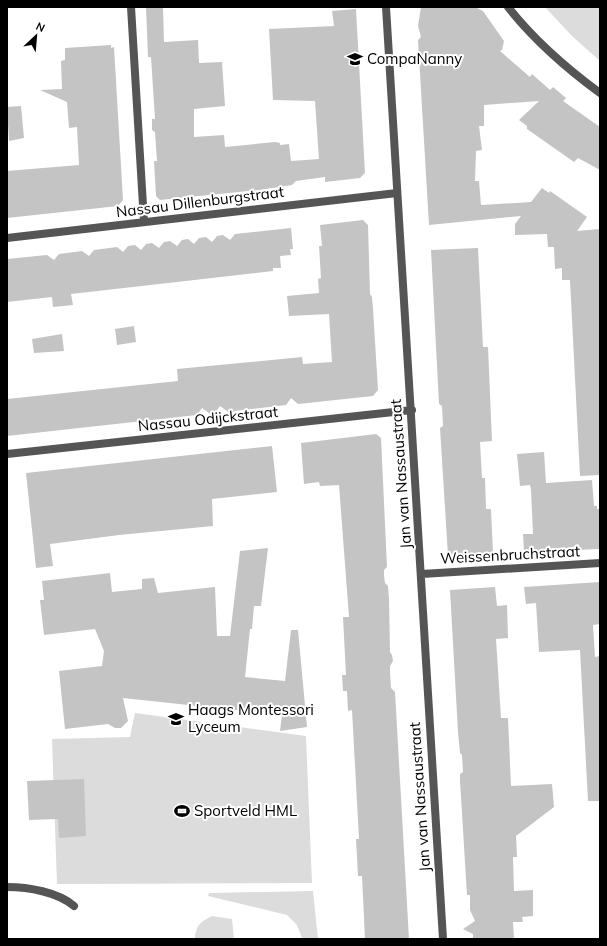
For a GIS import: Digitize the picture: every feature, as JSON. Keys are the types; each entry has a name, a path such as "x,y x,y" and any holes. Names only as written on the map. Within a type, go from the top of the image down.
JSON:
{"street":[{"path":"131,7 144,222"},
{"name":"Jan van Nassaustraat","path":"386,7 412,410 443,939"},
{"path":"508,7 519,21 549,52 600,93"},
{"name":"Nassau Dillenburgstraat","path":"7,238 397,193"},
{"name":"Nassau Odijckstraat","path":"7,454 279,426 412,410"},
{"name":"Weissenbruchstraat","path":"422,574 600,563"},
{"path":"7,887 21,887 66,898 74,906"}],"shaded area":[{"path":"545,7 600,7 600,61 572,36"},
{"name":"Sportveld HML","path":"135,713 306,736 312,883 57,884 52,739 130,737"},
{"path":"313,891 318,939 302,938 297,925 287,915 208,896 209,893"},
{"path":"212,916 232,919 234,939 195,939 195,934 199,924"}],"building":[{"path":"146,7 163,7 164,42 198,40 199,63 222,62 225,106 194,109 194,137 224,135 225,147 275,142 280,143 280,145 289,144 291,161 319,159 315,101 273,100 269,29 334,26 332,11 356,9 365,173 360,178 325,182 325,177 296,181 292,185 259,190 160,200 156,196 154,161 157,161 155,132 152,130 152,119 155,119 151,57 148,57"},
{"path":"421,7 475,7 483,11 504,41 502,50 500,51 530,77 532,74 550,90 553,87 566,98 563,101 600,127 600,170 578,158 574,162 527,129 527,126 519,120 539,101 484,105 484,126 479,126 482,150 476,151 475,181 479,181 481,205 531,202 542,188 549,193 550,191 587,217 577,231 600,229 600,475 580,476 570,280 562,280 562,268 555,269 554,247 548,247 547,234 515,235 515,224 521,216 429,225 418,40 421,37 418,26"},
{"path":"111,45 111,48 114,47 123,200 118,206 7,218 7,171 79,165 77,127 69,128 67,102 40,90 62,89 61,61 65,60 65,48"},
{"path":"21,106 24,138 9,141 7,107"},
{"path":"363,220 368,225 370,294 372,297 373,309 378,390 373,396 298,404 291,398 286,405 234,411 231,414 220,406 213,416 202,408 197,415 7,436 7,399 178,381 177,369 302,357 303,364 332,362 329,314 289,316 287,296 319,293 318,279 321,278 319,246 322,246 320,225"},
{"path":"291,228 293,249 290,249 291,255 280,256 281,268 273,268 273,271 71,294 73,305 53,307 52,297 7,302 7,259 47,255 54,260 59,254 82,251 89,256 94,250 117,247 123,252 128,246 135,245 141,250 146,244 152,243 159,248 164,242 170,241 177,246 182,240 188,239 194,244 199,238 206,237 212,242 217,236 223,235 230,240 235,234"},
{"path":"478,248 483,347 488,347 492,441 480,442 482,478 485,478 486,509 491,509 493,554 448,556 440,428 443,426 442,406 439,404 431,250"},
{"path":"134,326 136,342 117,345 115,329"},
{"path":"62,334 64,351 34,353 32,339"},
{"path":"376,434 381,438 387,567 384,570 384,576 385,583 388,586 389,600 390,652 393,661 390,666 391,688 395,692 409,939 365,939 362,876 358,876 356,839 359,839 352,710 348,711 347,691 343,691 342,675 346,675 343,617 349,617 339,485 320,486 319,482 304,484 301,443"},
{"path":"272,446 277,492 212,499 213,526 119,535 50,544 53,566 36,568 26,473"},
{"path":"544,452 546,483 592,480 594,506 597,506 597,509 600,509 600,549 524,552 523,534 533,534 531,490 530,485 520,486 517,454"},
{"path":"268,548 261,606 254,606 245,677 285,681 291,630 298,630 307,727 280,731 282,715 123,698 128,721 121,728 115,728 108,724 65,729 59,671 102,666 104,651 95,629 44,635 40,600 44,600 42,581 110,573 112,592 142,589 142,579 154,578 158,593 215,587 217,636 230,636 240,551"},
{"path":"600,582 600,624 593,625 595,657 600,656 600,801 588,801 580,650 539,652 536,603 526,604 524,587"},
{"path":"495,587 497,606 507,605 508,638 496,639 501,718 508,718 511,786 552,784 554,807 516,836 517,857 513,857 514,891 533,890 533,916 522,917 523,922 513,922 514,939 473,939 473,934 463,929 475,921 470,910 470,895 467,895 460,781 460,774 463,772 458,732 450,590"},
{"path":"84,779 86,836 59,838 58,819 29,820 27,781"}],"place":[{"name":"CompaNanny","path":"355,59"},
{"name":"Haags Montessori Lyceum","path":"176,719"},
{"name":"Sportveld HML","path":"182,811"}]}
